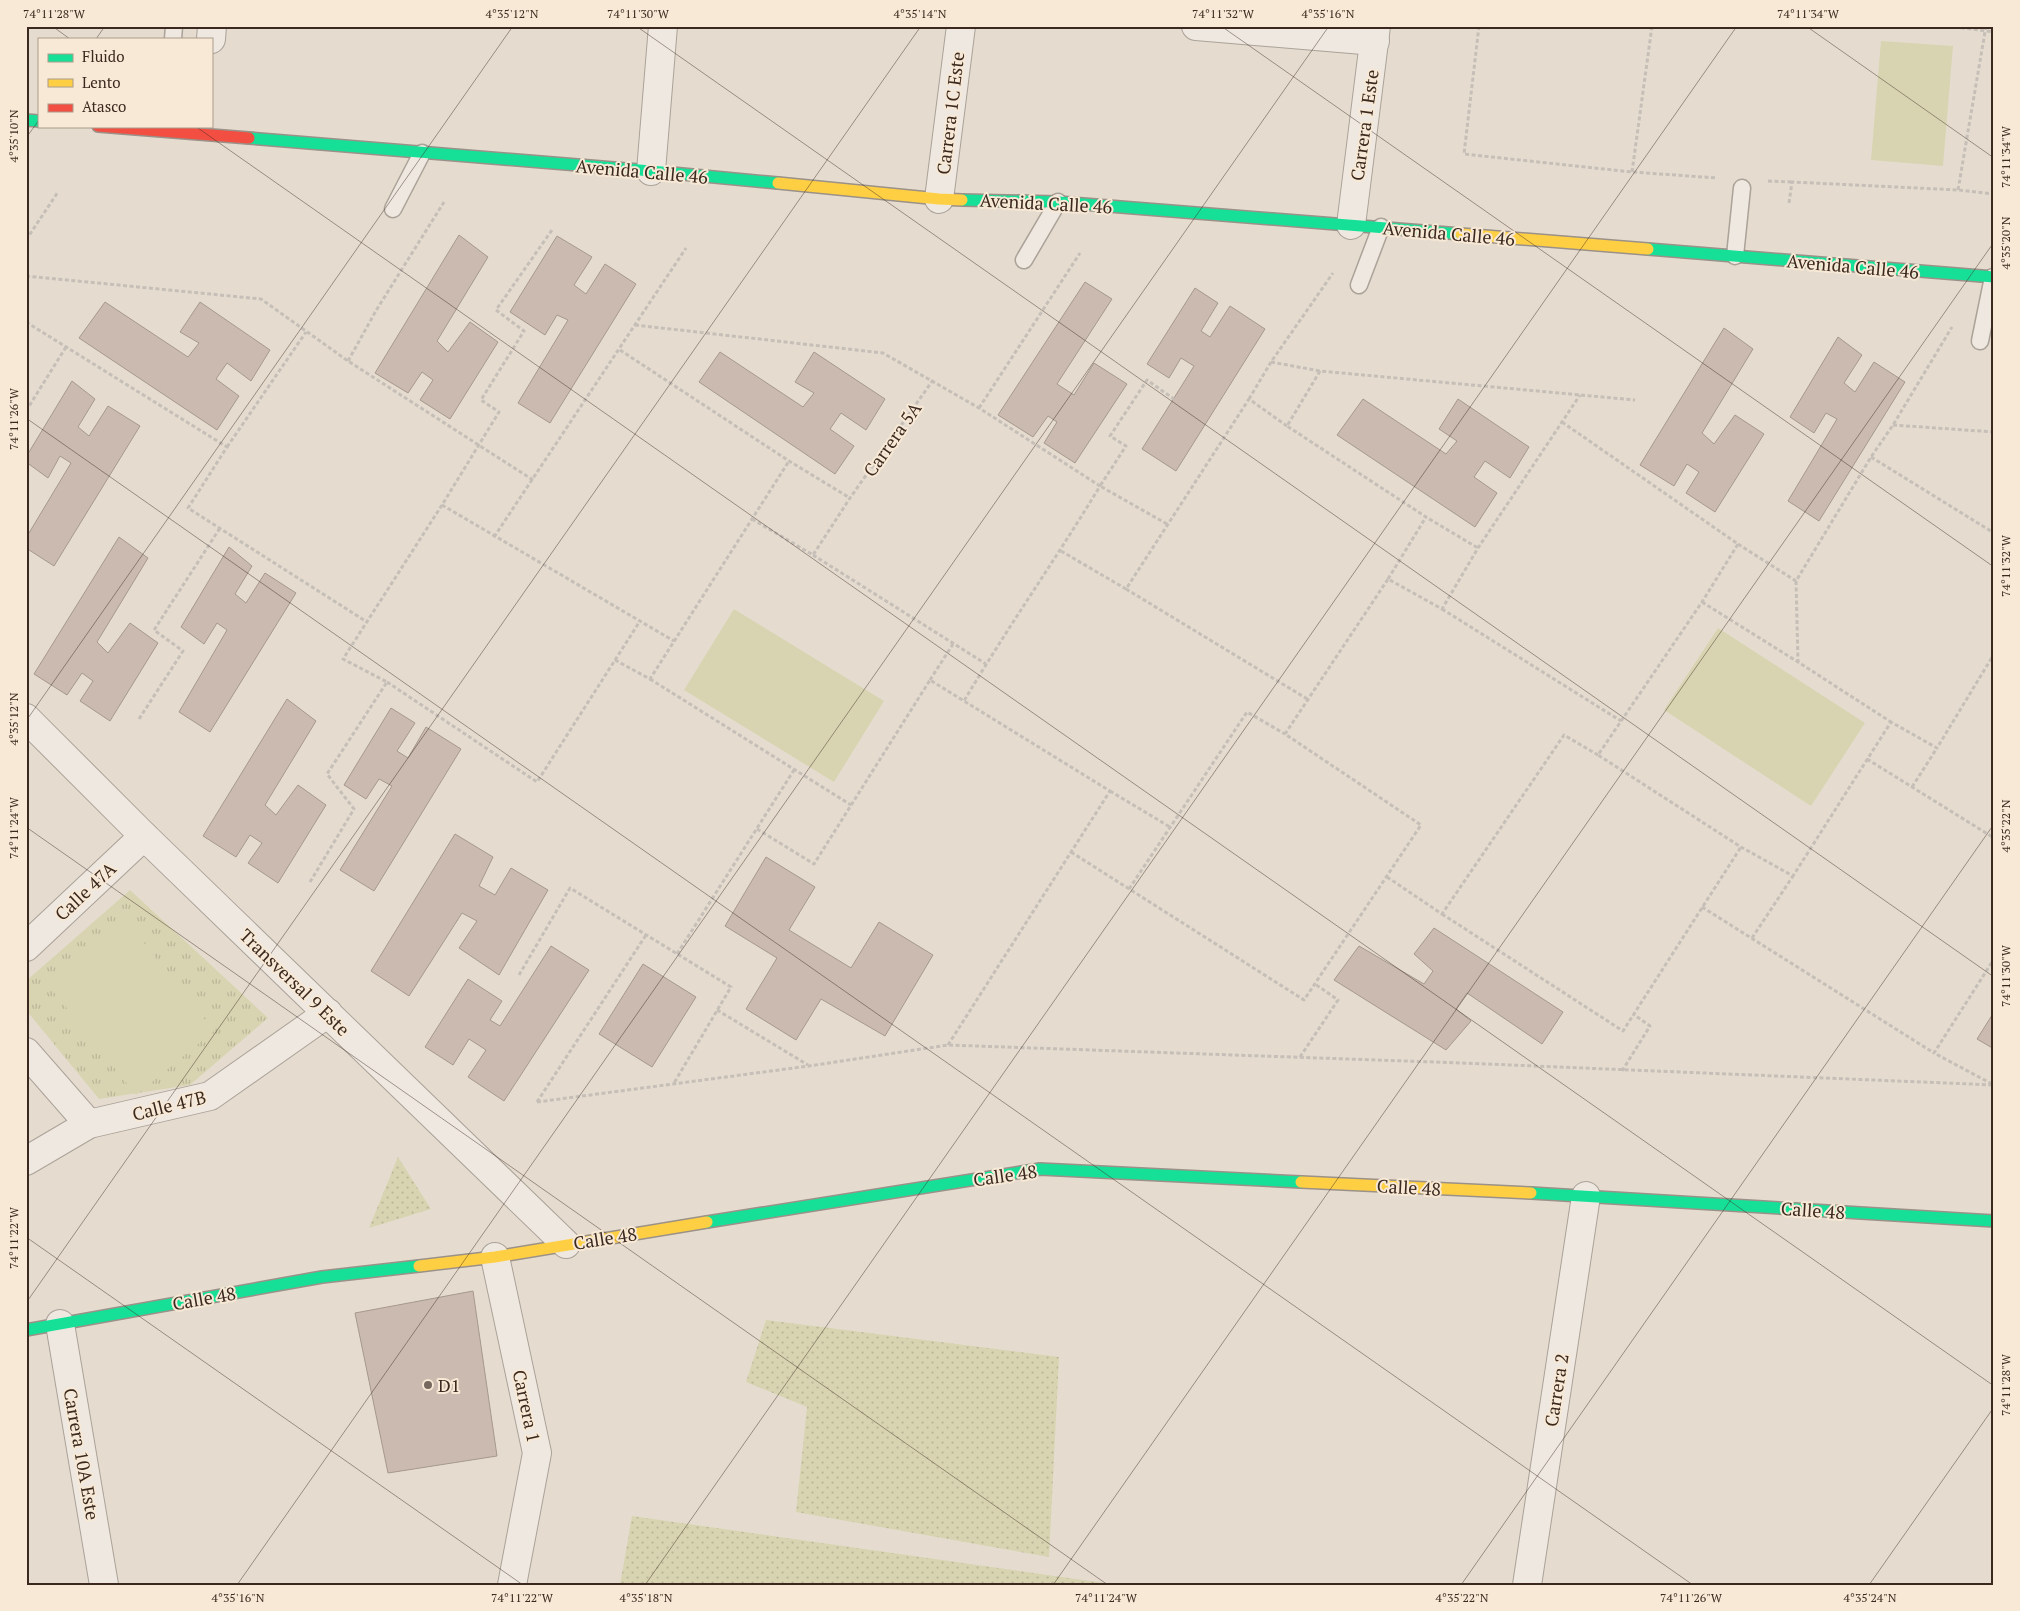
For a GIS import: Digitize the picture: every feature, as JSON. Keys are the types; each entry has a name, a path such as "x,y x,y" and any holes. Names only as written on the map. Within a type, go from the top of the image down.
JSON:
{"street":[{"path":"651,171 664,26"},
{"name":"Carrera 1C Este","path":"939,199 961,26"},
{"path":"1196,26 1376,33"},
{"name":"Carrera 1 Este","path":"1351,225 1376,33"},
{"name":"Avenida Calle 46","path":"143,128 200,131 422,153 651,171 939,199 1058,202 1993,277"},
{"name":"Transversal 9 Este","path":"26,718 144,836 566,1244"},
{"name":"Calle 47A","path":"26,947 144,836"},
{"name":"Calle 47B","path":"26,1161 89,1124 210,1096 328,1013"},
{"path":"26,1052 89,1124"},
{"name":"Calle 48","path":"26,1330 322,1278 495,1257 566,1244 1040,1169 1586,1196 1994,1221"},
{"name":"Carrera 2","path":"1527,1585 1586,1196"},
{"name":"Carrera 1","path":"495,1257 537,1453 512,1585"},
{"name":"Carrera 10A Este","path":"60,1324 104,1585"}],"lane":[{"path":"393,209 422,153"},
{"path":"1736,256 1742,188"},
{"path":"1024,260 1058,202"},
{"path":"1359,285 1381,227"},
{"path":"1980,341 1993,277"}],"path":[{"path":"1479,26 1464,154 1632,172 1718,178"},
{"path":"1632,172 1652,26"},
{"path":"1948,26 1994,32"},
{"path":"1958,190 1986,26"},
{"path":"1763,181 1958,190 1994,194"},
{"path":"1789,203 1792,182"},
{"path":"26,240 58,192"},
{"path":"348,361 377,309 444,202"},
{"path":"552,230 496,310 524,331 481,400 499,412 343,659 387,682 537,782 640,621"},
{"path":"494,536 620,350 686,248"},
{"path":"979,408 1080,253"},
{"path":"1126,589 1271,362 1333,273"},
{"path":"26,276 261,299 348,361 533,480"},
{"path":"26,322 227,447"},
{"path":"635,325 883,353 934,380 1100,486 1167,524"},
{"path":"1798,662 1796,581 1952,327"},
{"path":"306,332 227,447 188,508 367,622"},
{"path":"26,410 66,347"},
{"path":"620,350 789,461 850,498"},
{"path":"1271,362 1320,371 1635,400"},
{"path":"1287,426 1320,371"},
{"name":"Carrera 5A","path":"813,555 850,498 934,380"},
{"path":"964,701 1126,446 1110,436 1147,380 1174,399"},
{"path":"1442,609 1478,548 1580,395"},
{"path":"1249,399 1426,517 1478,548"},
{"path":"1562,422 1738,544 1796,581"},
{"path":"1893,425 1994,432"},
{"path":"1871,457 1994,533"},
{"path":"650,679 789,461"},
{"path":"442,505 674,641"},
{"path":"1285,734 1388,580 1426,517"},
{"path":"752,519 813,555 986,664"},
{"path":"139,719 183,651 154,630 220,528"},
{"path":"1598,754 1702,602 1738,544"},
{"path":"1061,551 1309,700"},
{"path":"1388,580 1442,609 1621,721"},
{"path":"1702,602 1891,722 1937,748"},
{"path":"757,829 814,864 953,644"},
{"path":"1912,787 1994,654"},
{"path":"615,660 650,679 851,805"},
{"path":"930,680 1170,827"},
{"path":"310,882 354,809 326,774 387,682"},
{"path":"1071,852 1129,889 1304,1000 1421,825 1285,734 1248,712 1129,889"},
{"path":"1752,938 1891,722"},
{"path":"1442,914 1564,735 1598,754 1741,847 1793,876"},
{"path":"1867,759 1994,838"},
{"path":"677,954 794,770"},
{"path":"948,1045 1110,791"},
{"path":"1387,877 1623,1031 1741,847"},
{"path":"519,975 570,888 731,987 674,1084"},
{"path":"1702,908 1934,1054 1993,1085"},
{"path":"646,934 536,1102 809,1066 948,1045 1993,1085"},
{"path":"1934,1054 1994,959"},
{"path":"1300,1057 1338,1000 1314,984"},
{"path":"717,1010 809,1066"},
{"path":"1622,1071 1650,1026 1633,1014"}],"green space":[{"path":"1881,41 1953,46 1943,166 1871,160"},
{"path":"734,609 884,701 834,782 684,690"},
{"path":"1718,628 1865,723 1811,806 1664,710"},
{"path":"130,890 268,1018 190,1085 99,1099 26,1010 26,981"},
{"path":"128,923 214,1031 136,1095 50,987"},
{"path":"398,1157 431,1209 369,1228"},
{"path":"766,1320 1059,1357 1049,1557 796,1512 807,1407 746,1382"},
{"path":"632,1516 1118,1585 620,1585"}],"building":[{"path":"459,235 488,257 437,341 448,352 470,322 498,342 450,419 420,400 433,380 422,372 408,393 375,373"},
{"path":"557,236 592,257 574,285 586,294 605,264 636,284 550,423 518,403 568,320 557,315 545,335 510,312"},
{"path":"1085,282 1112,299 1057,384 1074,395 1094,363 1127,384 1075,463 1044,443 1057,422 1048,416 1033,437 998,415"},
{"path":"1195,288 1218,303 1201,331 1210,337 1230,306 1265,329 1176,471 1142,449 1194,366 1181,358 1169,378 1147,364"},
{"path":"105,302 188,357 199,343 180,332 200,302 270,350 251,381 227,363 216,379 239,396 217,430 79,338"},
{"path":"1724,328 1753,349 1702,433 1714,444 1735,415 1764,434 1715,512 1686,493 1699,472 1687,464 1674,486 1640,465"},
{"path":"1838,337 1862,355 1844,383 1855,392 1874,362 1905,382 1819,521 1788,501 1837,419 1826,413 1814,433 1790,417"},
{"path":"720,352 803,407 814,393 795,382 814,352 885,399 866,430 841,413 830,429 854,446 835,474 699,382"},
{"path":"72,381 95,399 78,427 89,436 108,406 140,426 54,566 26,548 26,538 71,463 60,456 48,478 26,462 26,457"},
{"path":"1363,399 1446,454 1457,441 1439,429 1458,399 1529,447 1510,478 1485,461 1474,477 1497,493 1475,527 1337,435"},
{"path":"119,537 148,558 97,642 108,653 130,623 158,643 110,721 80,701 93,681 82,673 67,695 34,674"},
{"path":"229,547 252,566 235,594 246,603 265,573 296,593 210,732 179,712 227,630 217,623 204,644 181,627"},
{"path":"287,699 316,721 265,805 276,815 298,785 326,805 278,883 248,863 262,843 250,835 236,857 203,836"},
{"path":"391,708 415,723 397,751 408,758 426,727 461,749 374,891 340,870 392,786 379,779 366,799 344,785"},
{"path":"455,834 493,857 479,886 495,895 511,868 548,890 499,975 459,948 477,921 462,913 409,996 371,971"},
{"path":"766,857 815,887 789,930 851,968 879,922 933,955 885,1036 821,999 796,1040 746,1009 777,958 725,926"},
{"path":"1434,928 1563,1012 1542,1044 1467,993 1456,1009 1471,1021 1446,1050 1334,980 1359,946 1424,984 1433,971 1414,954"},
{"path":"551,946 589,970 504,1101 468,1077 486,1050 469,1039 453,1065 425,1047 468,979 502,1001 490,1020 500,1026"},
{"path":"643,964 696,997 652,1067 599,1034"},
{"path":"1994,1012 1994,1049 1977,1039"},
{"name":"D1","path":"473,1291 497,1456 388,1473 355,1313"}],"traffic: fast":[{"path":"26,120 38,121"},
{"path":"249,138 778,183"},
{"path":"962,200 1058,202 1461,234"},
{"path":"1648,249 1994,277"},
{"path":"707,1222 1040,1169 1301,1182"},
{"path":"1531,1193 1994,1221"},
{"path":"26,1330 322,1277 419,1266"}],"traffic: slow":[{"path":"778,183 962,200"},
{"path":"1461,234 1648,249"},
{"path":"1301,1182 1531,1193"},
{"path":"419,1266 495,1257 707,1222"}],"traffic: jam":[{"path":"123,128 249,138"}],"place":[{"name":"D1","path":"428,1385"}]}
